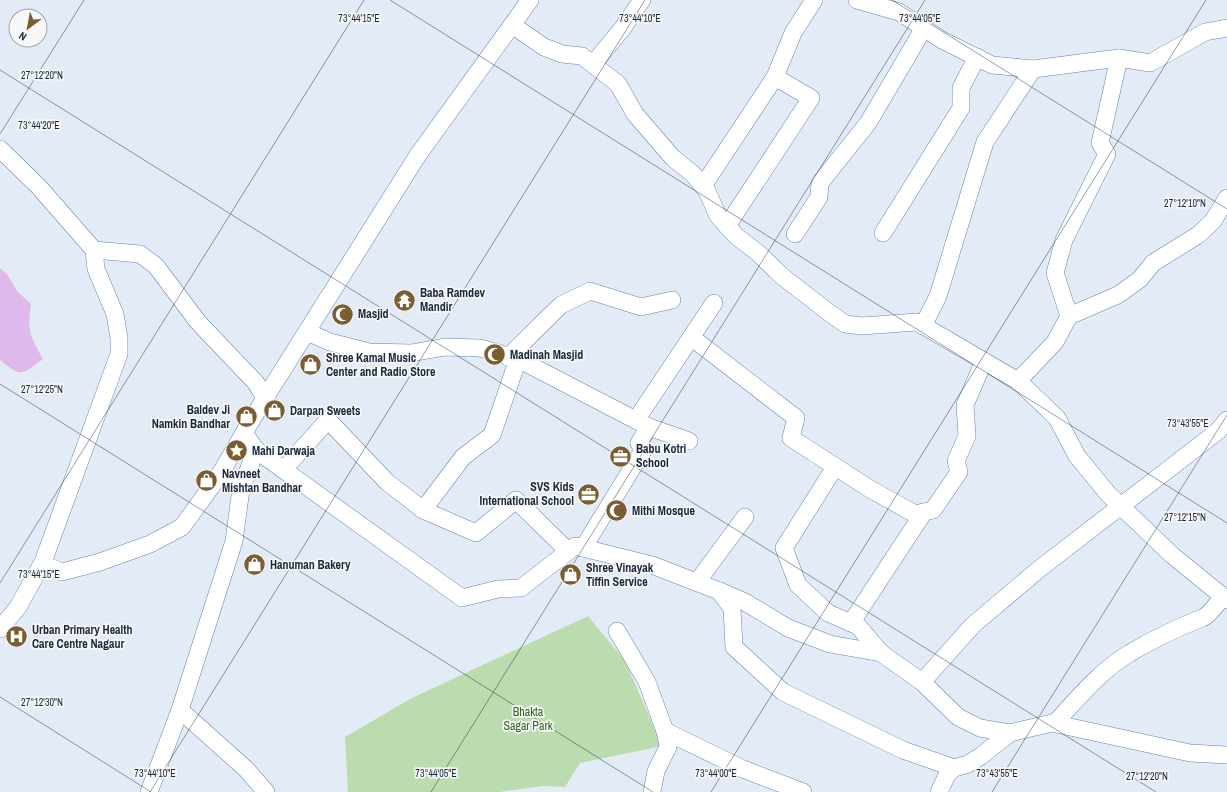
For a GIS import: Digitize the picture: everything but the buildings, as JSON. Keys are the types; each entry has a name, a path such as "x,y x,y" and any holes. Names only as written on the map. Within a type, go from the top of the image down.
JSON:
{"street":[{"path":"42,564 62,572 100,562 150,544 182,527 219,476 265,398 308,332 418,154 530,0"},
{"path":"593,64 614,40 642,0"},
{"path":"703,186 774,77 793,33 814,0"},
{"path":"858,0 899,12 942,40 992,65 1033,70 1118,58 1150,63 1205,32 1227,28"},
{"path":"512,25 544,46 562,54 582,56 618,84 636,114 673,158 693,174 703,186 718,216 727,226 783,277 845,324 862,326 916,322 1018,381 1057,418 1077,456 1121,506 1172,555 1225,599 1202,618 1179,627 1129,653 1088,686 1055,723"},
{"path":"795,234 819,197 820,183 868,122 924,28"},
{"path":"883,233 961,108 961,88 977,57"},
{"path":"1069,316 1055,273 1064,240 1107,154 1100,143 1118,58"},
{"path":"923,326 938,296 985,142 1033,70"},
{"path":"727,226 811,98 774,77"},
{"path":"0,149 38,187 94,250 96,269 115,314 119,338 119,354 42,564 18,607 0,629"},
{"path":"1018,381 1056,342 1069,316 1118,295 1140,279 1153,263 1198,235 1213,221 1227,198"},
{"path":"94,250 140,254 156,266 198,322 256,383 265,398"},
{"path":"423,510 462,457 492,435 513,358 561,305 590,291 641,307 672,300"},
{"path":"244,433 256,450 462,598 498,589 521,588 576,550 644,448 638,443 642,423 691,337 714,303"},
{"path":"308,332 330,342 369,352 411,353 452,347 480,348 513,358 642,423 689,441"},
{"path":"691,337 796,418 791,438 870,489 914,514 933,510 959,472 956,461 967,436 965,405 984,361"},
{"path":"283,470 328,420 387,482 423,510 476,533 516,500 576,550 652,565 745,602 788,628 830,644 881,654"},
{"path":"922,682 973,625 1038,570 1218,431 1227,420"},
{"path":"150,792 180,710 234,541 241,489 256,450"},
{"path":"835,466 784,548 798,585 828,613 858,626 881,654 922,682 958,717 980,728 1010,733"},
{"path":"219,476 241,489"},
{"path":"851,624 924,512"},
{"path":"697,582 745,517"},
{"path":"719,591 732,608 734,647 783,692 903,750 954,768"},
{"path":"617,631 647,682 665,731 668,748 656,771 652,792"},
{"path":"180,710 246,769 266,792"},
{"path":"939,792 947,775 954,768 968,764 981,756 1010,733 1028,727 1055,723 1190,753 1227,755"},
{"path":"665,731 743,768 803,792"}],"green space":[{"name":"Bhakta Sagar Park","path":"588,616 625,661 662,746 580,763 565,787 543,786 499,792 348,792 345,737 410,699"}],"shaded area":[{"path":"0,268 7,274 17,291 31,304 29,321 32,339 43,359 26,371 22,372 13,370 0,360"}],"place":[{"name":"Baba Ramdev Mandir","path":"404,300"},
{"name":"Masjid","path":"342,314"},
{"name":"Madinah Masjid","path":"495,355"},
{"name":"Shree Kamal Music Center and Radio Store","path":"310,365"},
{"name":"Darpan Sweets","path":"274,411"},
{"name":"Baldev Ji Namkin Bandhar","path":"246,417"},
{"name":"Mahi Darwaja","path":"237,451"},
{"name":"Babu Kotri School","path":"620,456"},
{"name":"Navneet Mishtan Bandhar","path":"206,481"},
{"name":"SVS Kids International School","path":"589,494"},
{"name":"Mithi Mosque","path":"617,511"},
{"name":"Hanuman Bakery","path":"254,565"},
{"name":"Shree Vinayak Tiffin Service","path":"570,575"},
{"name":"Urban Primary Health Care Centre Nagaur","path":"17,637"}]}
